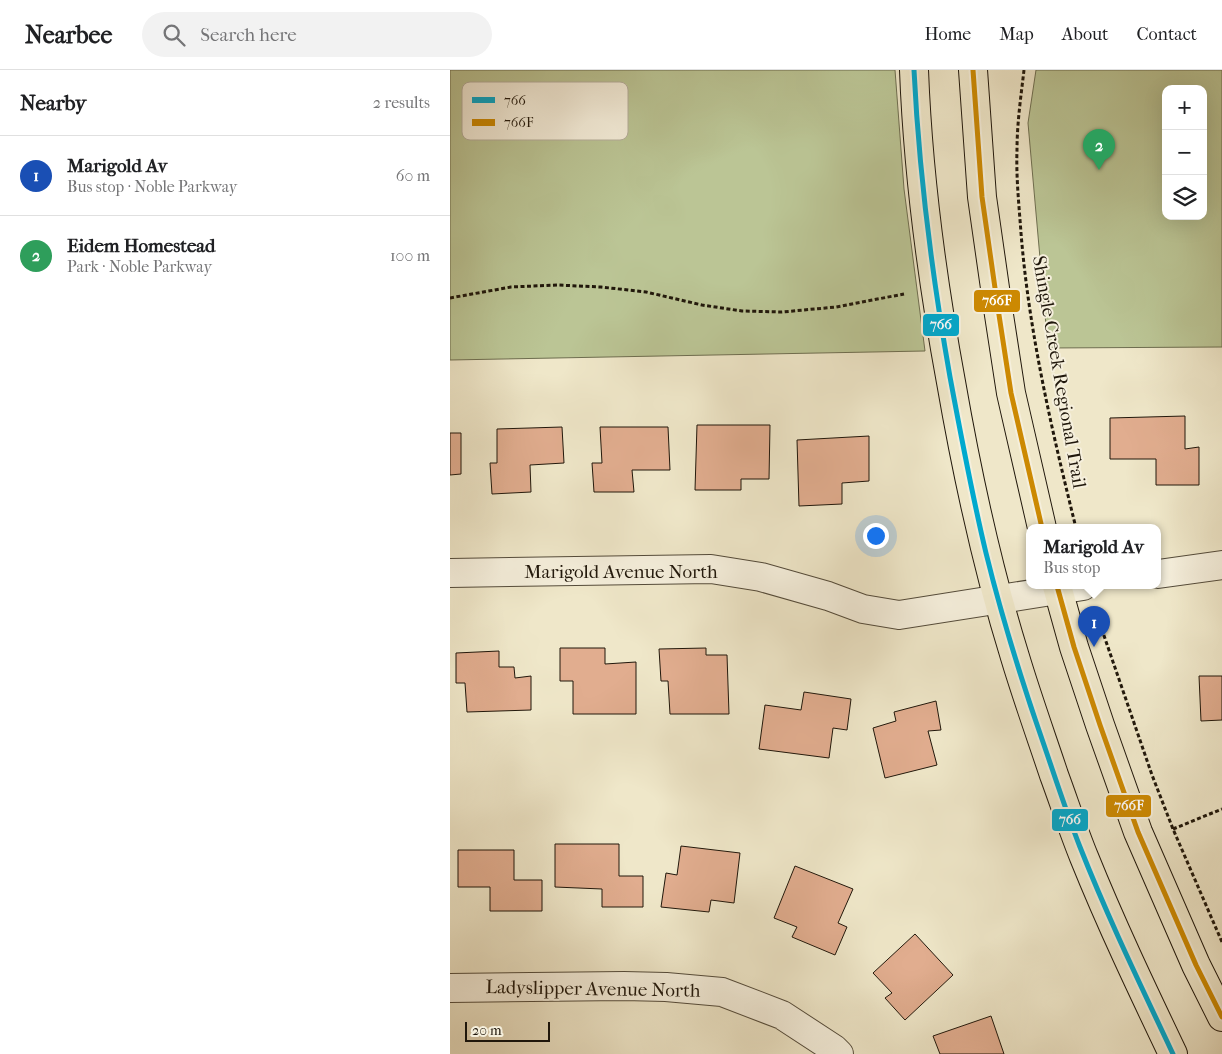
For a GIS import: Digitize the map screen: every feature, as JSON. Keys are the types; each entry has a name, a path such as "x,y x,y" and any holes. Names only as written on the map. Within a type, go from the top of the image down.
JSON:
{"main road":[{"path":"914,70 920,167 927,233 945,349 970,481 998,599 1030,706 1083,856 1126,955 1173,1054"},
{"path":"973,70 982,197 998,311 1012,393 1041,524"},
{"path":"1066,589 1074,647 1138,832 1196,965 1222,1018"}],"street":[{"path":"1161,574 1222,565"},
{"name":"Marigold Avenue North","path":"450,573 711,569 762,577 828,596 863,609 899,615 1055,589"},
{"name":"Ladyslipper Avenue North","path":"450,988 624,986 666,987 722,992 782,1014 834,1048 839,1054"}],"path":[{"name":"Shingle Creek Regional Trail","path":"1024,70 1018,118 1017,148 1017,184 1023,256 1036,349 1057,452 1075,524"},
{"path":"450,298 511,287 557,285 646,292 742,312 782,312 836,307 904,294"},
{"path":"1101,627 1152,775 1173,829 1222,942"},
{"path":"1173,829 1222,810"}],"green space":[{"path":"450,70 895,70 904,189 925,351 450,360"},
{"path":"1036,70 1222,70 1222,347 1048,348 1028,123"}],"building":[{"path":"1185,416 1185,449 1199,447 1199,485 1156,485 1156,459 1110,459 1110,418"},
{"path":"697,425 770,425 769,479 741,479 741,490 695,490"},
{"path":"562,427 564,463 530,465 531,492 492,494 490,463 497,463 497,429"},
{"path":"600,427 668,427 670,470 632,470 634,492 594,492 592,463 602,463"},
{"path":"450,433 461,433 461,474 450,475"},
{"path":"869,436 869,481 842,483 842,504 799,506 797,440"},
{"path":"560,648 605,648 605,664 636,662 636,714 573,714 573,681 560,681"},
{"path":"706,648 706,655 727,655 729,714 670,714 668,681 661,681 659,649"},
{"path":"499,651 499,667 514,667 515,678 531,676 531,710 467,712 465,683 456,683 456,653"},
{"path":"1199,676 1222,676 1222,720 1201,721"},
{"path":"804,692 851,699 847,730 833,728 829,758 759,749 765,705 801,710"},
{"path":"936,701 941,730 928,731 937,765 885,778 873,728 896,721 894,712"},
{"path":"555,844 619,844 619,876 643,876 643,907 602,907 602,889 555,887"},
{"path":"681,846 740,853 734,903 711,900 709,912 661,907 666,873 677,875"},
{"path":"458,850 514,850 514,880 542,880 542,911 490,911 490,887 458,887"},
{"path":"795,866 853,889 838,923 847,927 835,955 792,937 797,927 774,918"},
{"path":"915,934 953,975 905,1020 885,998 892,993 873,973"},
{"path":"991,1016 1004,1054 940,1054 933,1036"}],"transit line":[{"name":"766","path":"914,70 923,186 937,300 967,465 992,577 1020,674 1075,835 1113,926 1173,1054"},
{"name":"766F","path":"973,70 982,197 997,302 1011,393 1041,524"},
{"name":"766F","path":"1058,589 1074,647 1138,832 1196,965 1222,1017"}],"place":[{"name":"Eidem Homestead","path":"1099,170"},
{"name":"Marigold Av","path":"1094,647"}]}
